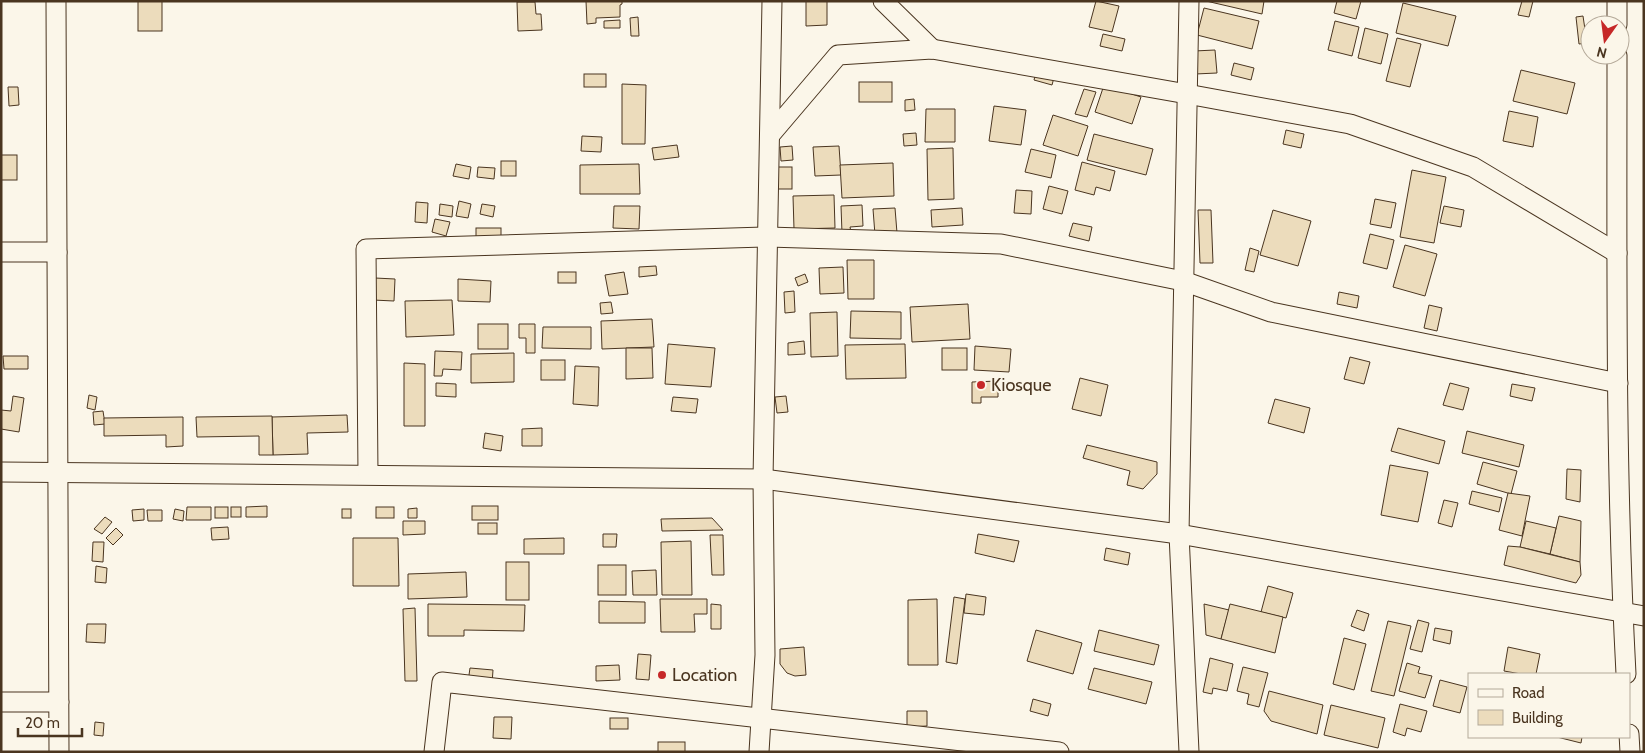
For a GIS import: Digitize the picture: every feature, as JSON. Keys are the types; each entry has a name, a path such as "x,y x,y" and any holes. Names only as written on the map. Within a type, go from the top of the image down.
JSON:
{"street":[{"path":"56,1 59,752"},
{"path":"759,752 765,655 763,479 772,1"},
{"path":"883,1 932,49"},
{"path":"1189,1 1180,534 1189,752"},
{"path":"1617,1 1617,15"},
{"path":"770,135 838,55 932,49 1350,124 1473,167 1617,253"},
{"path":"1617,65 1618,382 1622,611 1626,673"},
{"path":"368,474 366,249 768,237 1001,244 1183,281 1271,312 1618,382"},
{"path":"1,252 57,252"},
{"path":"1,472 58,471 763,479 1180,534 1644,616"},
{"path":"434,752 442,682 1058,752"},
{"path":"1,702 59,702"},
{"path":"1629,738 1630,752"}],"building":[{"path":"138,1 162,1 162,31 138,31"},
{"path":"586,1 622,1 620,17 596,18 596,23 587,24"},
{"path":"806,1 827,1 827,25 806,26"},
{"path":"1096,1 1119,6 1112,32 1089,27"},
{"path":"1206,1 1264,1 1262,14"},
{"path":"1337,1 1361,1 1356,19 1334,13"},
{"path":"1522,1 1533,1 1529,17 1518,15"},
{"path":"517,2 535,2 536,14 541,14 542,30 518,31"},
{"path":"1403,3 1456,16 1448,46 1396,33"},
{"path":"1204,8 1259,21 1252,49 1197,35"},
{"path":"1580,16 1580,44 1579,44 1576,17"},
{"path":"638,17 639,36 631,36 630,18"},
{"path":"620,20 620,28 604,28 604,21"},
{"path":"1335,21 1359,27 1352,56 1328,50"},
{"path":"1365,28 1388,34 1381,64 1358,58"},
{"path":"1103,34 1125,39 1122,51 1100,46"},
{"path":"1397,38 1421,44 1410,87 1386,81"},
{"path":"1215,50 1217,73 1195,74 1194,51"},
{"path":"1234,63 1254,68 1251,80 1231,75"},
{"path":"1037,69 1055,74 1052,85 1034,80"},
{"path":"1521,70 1575,83 1567,114 1513,101"},
{"path":"584,74 606,74 606,87 584,87"},
{"path":"859,82 892,82 892,102 859,102"},
{"path":"622,84 646,85 645,144 622,144"},
{"path":"1104,85 1141,97 1132,124 1095,112"},
{"path":"8,87 18,87 19,105 9,106"},
{"path":"1084,89 1096,92 1087,117 1075,114"},
{"path":"914,99 915,110 905,111 905,100"},
{"path":"994,106 1026,110 1021,145 989,141"},
{"path":"926,109 955,109 955,142 925,142"},
{"path":"1509,111 1538,117 1533,147 1503,141"},
{"path":"1053,115 1088,126 1078,156 1043,145"},
{"path":"1286,130 1304,134 1301,148 1283,144"},
{"path":"916,133 917,145 904,146 903,134"},
{"path":"1094,134 1153,149 1146,175 1087,160"},
{"path":"582,136 602,137 601,152 581,151"},
{"path":"677,145 679,157 654,160 652,148"},
{"path":"792,146 793,160 781,161 780,147"},
{"path":"839,146 841,175 815,176 813,147"},
{"path":"953,148 954,199 928,200 927,149"},
{"path":"1031,149 1056,155 1051,178 1025,172"},
{"path":"1,155 17,155 17,180 1,180"},
{"path":"501,161 516,161 516,176 501,176"},
{"path":"1082,162 1115,171 1110,191 1096,187 1094,195 1075,190"},
{"path":"893,163 894,196 842,198 840,165"},
{"path":"456,164 471,167 469,179 453,176"},
{"path":"639,164 640,194 580,194 580,165"},
{"path":"478,167 495,168 494,179 477,177"},
{"path":"777,167 792,167 792,189 777,189"},
{"path":"1412,170 1446,177 1434,243 1400,237"},
{"path":"1049,186 1068,191 1062,214 1043,209"},
{"path":"1016,190 1032,191 1031,214 1014,213"},
{"path":"834,195 835,228 794,229 793,196"},
{"path":"1375,199 1396,203 1391,228 1370,224"},
{"path":"459,201 471,204 468,218 456,216"},
{"path":"416,202 428,203 427,223 415,222"},
{"path":"440,204 453,206 452,217 439,215"},
{"path":"482,204 495,206 493,217 480,214"},
{"path":"862,205 863,226 850,227 851,232 842,233 841,206"},
{"path":"614,206 640,206 639,229 613,228"},
{"path":"1444,206 1464,210 1461,227 1440,223"},
{"path":"895,208 897,233 875,235 873,209"},
{"path":"962,208 963,225 932,227 931,210"},
{"path":"1198,210 1211,210 1213,263 1200,263"},
{"path":"1273,210 1311,221 1298,266 1260,255"},
{"path":"435,219 450,222 446,236 432,232"},
{"path":"1073,223 1092,227 1089,241 1069,236"},
{"path":"476,228 501,228 501,242 476,242"},
{"path":"1370,234 1394,240 1387,269 1363,263"},
{"path":"1405,245 1437,254 1425,296 1393,287"},
{"path":"1250,248 1259,251 1254,272 1245,270"},
{"path":"847,260 874,260 874,299 848,299"},
{"path":"656,266 657,275 639,277 639,267"},
{"path":"843,267 844,293 820,294 819,268"},
{"path":"558,272 576,272 576,283 558,283"},
{"path":"624,272 628,294 609,296 605,275"},
{"path":"805,274 808,282 798,286 795,278"},
{"path":"375,278 395,279 394,301 373,300"},
{"path":"458,279 491,281 490,302 458,301"},
{"path":"794,291 795,312 785,313 784,292"},
{"path":"1339,292 1359,296 1357,308 1337,304"},
{"path":"452,300 454,335 406,337 405,301"},
{"path":"611,302 613,313 601,314 600,303"},
{"path":"968,304 970,339 912,342 910,307"},
{"path":"1429,305 1442,308 1437,331 1424,328"},
{"path":"851,311 901,312 901,339 850,338"},
{"path":"837,312 838,356 811,357 810,313"},
{"path":"652,319 654,347 602,349 601,321"},
{"path":"478,324 508,324 508,349 478,349"},
{"path":"519,324 535,324 535,353 526,353 526,338 519,338"},
{"path":"543,327 591,327 591,349 542,348"},
{"path":"804,341 805,354 788,355 788,343"},
{"path":"668,344 715,348 711,387 665,384"},
{"path":"905,344 906,378 846,379 845,345"},
{"path":"975,346 1011,349 1009,372 974,370"},
{"path":"626,348 652,348 653,378 626,379"},
{"path":"942,348 967,348 967,370 942,370"},
{"path":"435,351 462,352 461,370 443,369 442,376 434,376"},
{"path":"514,353 514,382 471,383 471,354"},
{"path":"3,356 28,356 28,369 4,369"},
{"path":"1350,357 1370,362 1364,384 1344,379"},
{"path":"541,360 565,360 565,380 541,380"},
{"path":"404,363 425,364 425,426 404,426"},
{"path":"575,366 599,367 598,406 573,404"},
{"path":"1080,378 1108,385 1101,416 1072,409"},
{"path":"998,381 998,397 981,397 981,403 972,403 972,382"},
{"path":"436,383 456,384 456,397 436,396"},
{"path":"1450,383 1469,388 1463,410 1443,405"},
{"path":"1512,384 1535,388 1532,401 1510,396"},
{"path":"89,395 97,397 95,410 87,408"},
{"path":"13,396 24,398 19,432 1,429 1,410 11,411"},
{"path":"786,396 788,412 777,413 775,397"},
{"path":"673,397 698,399 696,413 671,411"},
{"path":"1275,399 1310,408 1304,433 1268,423"},
{"path":"103,411 105,424 94,425 93,412"},
{"path":"347,415 348,432 307,433 308,454 273,455 272,417"},
{"path":"272,416 273,455 259,455 259,436 197,437 196,417"},
{"path":"183,417 183,446 166,447 166,435 104,436 104,418"},
{"path":"542,428 542,446 522,446 522,429"},
{"path":"1398,428 1445,441 1439,464 1391,451"},
{"path":"1467,431 1524,445 1519,467 1462,453"},
{"path":"485,433 503,436 501,451 483,448"},
{"path":"1087,445 1157,462 1157,474 1143,489 1127,485 1130,471 1083,458"},
{"path":"1483,462 1517,471 1511,494 1477,484"},
{"path":"1390,465 1428,472 1418,522 1381,515"},
{"path":"1567,469 1581,470 1580,502 1566,499"},
{"path":"1472,491 1502,498 1499,512 1469,504"},
{"path":"1508,493 1530,496 1522,536 1499,530"},
{"path":"1444,500 1458,503 1452,527 1438,523"},
{"path":"267,506 267,517 246,517 246,507"},
{"path":"472,506 498,506 498,520 472,520"},
{"path":"187,507 211,507 211,520 186,520"},
{"path":"215,507 228,507 228,518 215,518"},
{"path":"231,507 241,507 241,517 231,517"},
{"path":"376,507 394,507 394,518 376,518"},
{"path":"417,508 417,518 408,518 408,509"},
{"path":"144,509 144,520 133,521 132,510"},
{"path":"175,509 184,511 183,521 173,519"},
{"path":"342,509 351,509 351,518 342,518"},
{"path":"147,510 162,510 162,521 148,521"},
{"path":"1559,516 1581,521 1580,562 1550,554"},
{"path":"105,517 112,522 102,534 94,529"},
{"path":"712,518 723,530 662,531 661,519"},
{"path":"403,521 425,521 425,534 403,535"},
{"path":"1526,521 1556,528 1550,554 1520,547"},
{"path":"478,523 497,523 497,534 478,534"},
{"path":"228,527 229,539 212,540 211,528"},
{"path":"116,528 123,535 113,545 106,538"},
{"path":"603,534 617,534 616,547 603,547"},
{"path":"978,534 1019,541 1014,562 975,553"},
{"path":"710,535 723,535 724,575 712,575"},
{"path":"353,538 398,538 399,586 353,586"},
{"path":"564,538 564,554 524,554 524,539"},
{"path":"691,541 692,595 662,595 661,542"},
{"path":"93,542 104,542 103,562 92,561"},
{"path":"1508,546 1520,547 1580,562 1581,575 1576,583 1504,565"},
{"path":"1106,548 1130,553 1128,565 1104,560"},
{"path":"506,562 529,562 529,600 506,600"},
{"path":"598,565 626,565 626,595 598,595"},
{"path":"96,566 107,568 106,583 95,582"},
{"path":"656,570 657,595 633,595 632,571"},
{"path":"466,572 467,597 408,599 408,574"},
{"path":"1268,586 1293,593 1286,618 1261,612"},
{"path":"966,594 986,597 984,615 964,613"},
{"path":"954,597 965,599 957,664 946,662"},
{"path":"660,599 707,599 707,614 694,614 695,632 661,632"},
{"path":"937,599 938,665 908,665 908,600"},
{"path":"599,601 645,602 645,623 599,623"},
{"path":"428,604 525,605 524,631 464,630 464,636 428,636"},
{"path":"711,604 721,605 721,629 711,629"},
{"path":"1204,604 1229,610 1221,639 1206,635"},
{"path":"1230,604 1283,617 1275,653 1221,639"},
{"path":"415,608 417,681 405,681 403,609"},
{"path":"1357,610 1369,614 1364,631 1351,626"},
{"path":"1418,620 1429,623 1422,652 1410,649"},
{"path":"1388,621 1411,626 1394,696 1371,691"},
{"path":"87,624 106,624 105,643 86,642"},
{"path":"1435,628 1452,631 1450,644 1433,640"},
{"path":"1036,630 1082,643 1073,674 1027,661"},
{"path":"1099,630 1159,645 1154,665 1094,651"},
{"path":"1344,638 1366,644 1354,690 1333,684"},
{"path":"804,647 806,675 795,676 787,673 780,664 780,649"},
{"path":"1508,647 1540,654 1536,673 1504,671"},
{"path":"638,654 651,655 649,680 636,679"},
{"path":"1210,658 1233,664 1227,691 1213,688 1212,694 1203,692"},
{"path":"1407,663 1420,667 1418,673 1432,676 1425,698 1399,691"},
{"path":"619,665 620,680 596,681 596,666"},
{"path":"1243,667 1268,673 1259,707 1247,704 1249,694 1237,691"},
{"path":"470,668 493,670 492,684 468,682"},
{"path":"1094,668 1152,682 1146,704 1088,689"},
{"path":"1440,680 1467,687 1460,713 1433,706"},
{"path":"1269,691 1323,705 1317,734 1271,721 1264,711"},
{"path":"1033,699 1051,704 1048,716 1030,711"},
{"path":"1400,704 1427,711 1421,732 1407,728 1405,736 1393,732"},
{"path":"1331,705 1385,718 1378,748 1324,735"},
{"path":"907,711 927,711 927,726 907,727"},
{"path":"494,717 512,717 511,739 493,738"},
{"path":"610,718 628,718 628,729 610,729"},
{"path":"95,722 104,723 103,736 94,735"},
{"path":"1561,738 1582,738 1581,743"},
{"path":"658,742 685,742 685,752 658,752"}],"place":[{"name":"Kiosque","path":"981,385"},
{"name":"Location","path":"662,675"}]}
